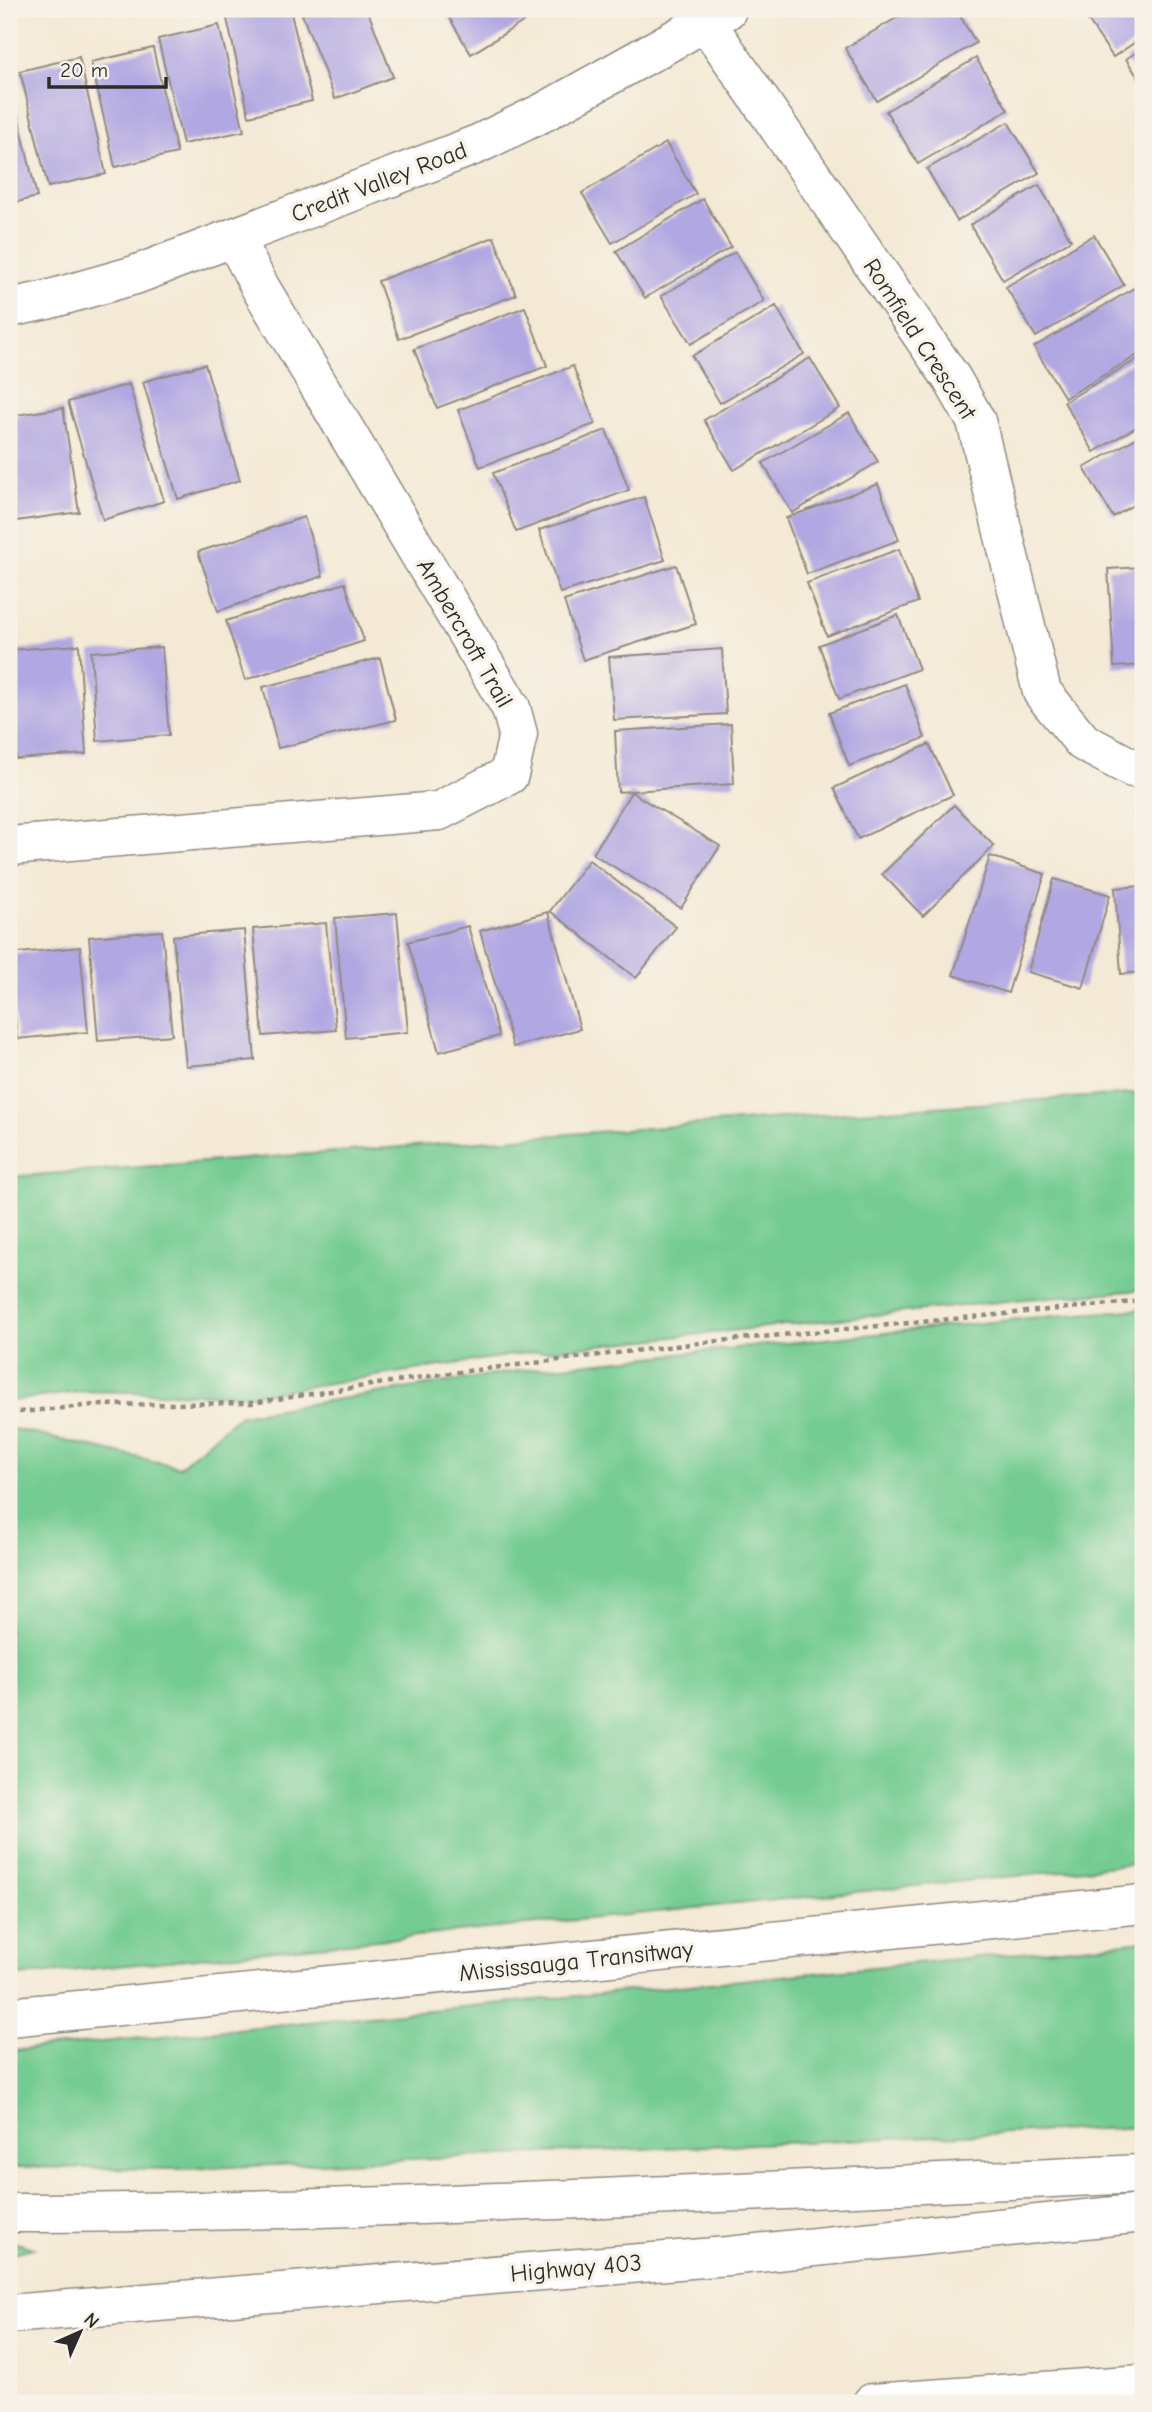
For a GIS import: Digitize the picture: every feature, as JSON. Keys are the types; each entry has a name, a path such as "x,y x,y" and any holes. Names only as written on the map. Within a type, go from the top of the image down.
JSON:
{"main road":[{"name":"Credit Valley Road","path":"9,308 135,275 478,144 544,112 710,13"},
{"name":"Romfield Crescent","path":"710,13 952,379 976,421 1042,692 1083,742 1132,768 1143,767"},
{"name":"Ambercroft Trail","path":"9,846 439,811 509,775 518,733 511,708 234,238"},
{"name":"Mississauga Transitway","path":"9,2017 1143,1904"},
{"path":"9,2213 287,2209 724,2194 1143,2174"},
{"name":"Highway 403","path":"9,2314 728,2256 1143,2213"},
{"path":"872,2403 1143,2384"}],"path":[{"path":"9,1413 95,1405 251,1403 443,1374 708,1342 1143,1301"}],"green space":[{"path":"1143,1093 1143,1290 1025,1299 525,1353 252,1395 87,1391 9,1401 9,1177"},
{"path":"1143,1309 1143,1863 9,1977 9,1428 179,1467 240,1415 523,1370 1030,1318"},
{"path":"1143,1941 1143,2127 182,2169 9,2167 9,2051"},
{"path":"9,2241 34,2248 9,2254"}],"building":[{"path":"290,9 312,101 249,116 225,10"},
{"path":"300,9 367,9 393,77 335,99"},
{"path":"444,9 544,9 471,54"},
{"path":"912,9 956,9 976,43 877,101 845,48"},
{"path":"1080,9 1143,9 1143,37 1113,57"},
{"path":"219,25 244,131 183,144 158,39"},
{"path":"153,48 177,153 115,167 91,62"},
{"path":"1143,48 1143,85 1126,59"},
{"path":"79,57 106,174 48,187 20,71"},
{"path":"976,58 1008,110 918,164 886,111"},
{"path":"9,82 37,197 9,204"},
{"path":"1008,122 1039,173 957,221 927,169"},
{"path":"666,143 696,194 612,243 582,193"},
{"path":"1039,185 1071,240 1003,280 970,225"},
{"path":"703,199 731,247 645,298 616,251"},
{"path":"1094,235 1124,285 1036,337 1006,287"},
{"path":"494,237 516,295 399,339 378,281"},
{"path":"735,252 764,301 691,344 661,296"},
{"path":"1141,284 1143,352 1065,398 1034,347"},
{"path":"776,306 804,354 720,403 692,356"},
{"path":"525,307 547,366 437,408 414,349"},
{"path":"1143,356 1143,423 1094,452 1064,402"},
{"path":"810,358 840,408 734,470 704,420"},
{"path":"205,364 240,480 178,499 143,382"},
{"path":"573,366 595,424 480,467 458,410"},
{"path":"129,384 164,501 103,520 68,402"},
{"path":"63,408 79,512 16,521 9,475 9,416"},
{"path":"849,413 878,462 792,513 763,463"},
{"path":"606,430 629,490 516,532 493,473"},
{"path":"1143,434 1143,499 1113,517 1084,468"},
{"path":"878,484 899,540 807,574 786,518"},
{"path":"644,497 665,560 560,593 539,530"},
{"path":"304,517 323,576 218,611 198,552"},
{"path":"899,549 918,602 827,636 807,583"},
{"path":"676,565 696,624 583,660 564,601"},
{"path":"1143,567 1143,665 1114,667 1108,569"},
{"path":"345,583 364,641 245,680 226,621"},
{"path":"898,615 919,669 839,699 819,645"},
{"path":"79,645 86,754 16,759 9,650"},
{"path":"162,647 169,735 97,741 91,652"},
{"path":"722,649 726,714 614,720 609,657"},
{"path":"380,658 396,720 278,748 263,687"},
{"path":"905,684 925,738 849,766 829,713"},
{"path":"731,724 734,784 618,792 615,731"},
{"path":"929,744 953,795 858,839 834,788"},
{"path":"631,792 720,846 681,908 593,854"},
{"path":"954,805 994,846 923,916 882,874"},
{"path":"990,856 1045,874 1008,993 953,975"},
{"path":"589,860 676,927 636,978 550,911"},
{"path":"1054,879 1110,895 1083,988 1028,972"},
{"path":"1143,886 1143,972 1121,974 1115,888"},
{"path":"548,912 580,1029 513,1047 480,931"},
{"path":"397,913 408,1032 346,1038 335,918"},
{"path":"326,923 336,1030 263,1036 253,929"},
{"path":"468,926 499,1036 439,1052 408,942"},
{"path":"244,930 255,1060 186,1066 173,936"},
{"path":"162,931 172,1035 98,1041 89,937"},
{"path":"80,947 88,1032 17,1039 9,954"}]}
